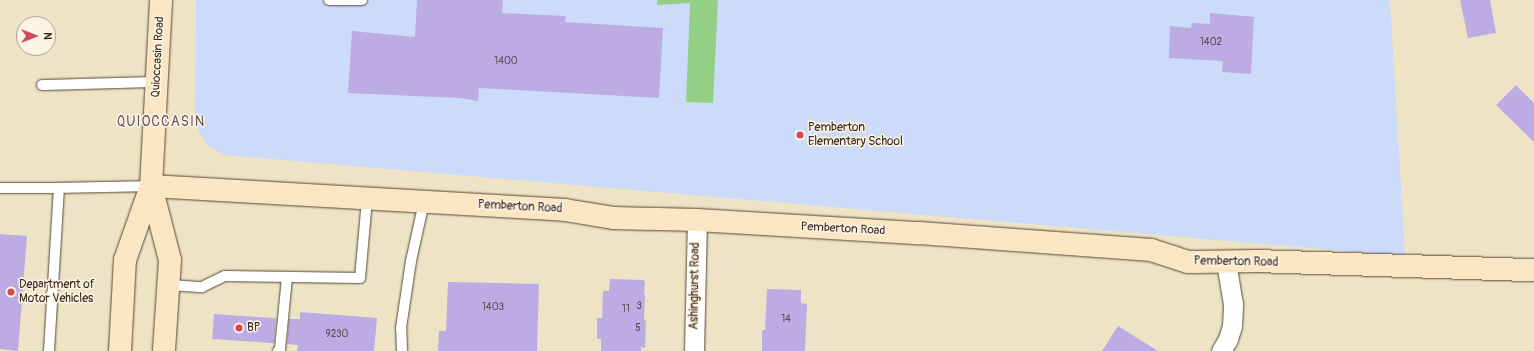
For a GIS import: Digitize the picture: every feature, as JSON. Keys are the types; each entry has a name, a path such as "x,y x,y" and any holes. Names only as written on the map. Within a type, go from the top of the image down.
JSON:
{"street":[{"name":"Quioccasin Road","path":"120,351 125,260 151,186 161,0"},
{"name":"Quioccasin Road","path":"151,186 170,260 170,285 164,351"},
{"name":"Pemberton Road","path":"151,186 565,210 614,218 697,220 919,233 1151,250 1188,262 1256,261 1534,270"},
{"name":"Ashinghurst Road","path":"694,351 697,220"},
{"path":"1221,351 1228,340 1232,326 1233,304 1226,262"}],"lane":[{"path":"156,0 161,0"},
{"path":"329,0 362,0"},
{"path":"42,85 157,82"},
{"path":"0,188 151,186"},
{"path":"49,351 59,188"},
{"path":"170,285 202,287 225,276 360,278 367,199"},
{"path":"402,351 401,328 411,261 424,202"},
{"path":"278,351 280,350 287,277"}],"shaded area":[{"name":"Pemberton Elementary School","path":"196,0 1390,0 1405,256 224,155 208,146 195,124"}],"green space":[{"path":"657,0 718,0 713,103 686,102 690,3 657,5"}],"building":[{"path":"417,0 503,0 502,13 566,16 565,22 663,28 659,98 479,88 478,101 460,98 348,93 352,31 415,37"},
{"path":"1460,0 1490,0 1496,33 1468,38"},
{"path":"1210,13 1254,17 1251,74 1222,72 1223,61 1169,58 1170,26 1191,28 1192,23 1210,24"},
{"path":"1516,85 1534,103 1534,142 1496,105"},
{"name":"Department of Motor Vehicles","path":"0,234 27,236 18,351 0,349"},
{"path":"610,279 644,280 644,320 646,321 645,348 641,347 641,351 601,351 601,339 597,339 597,318 602,318 603,291 609,291"},
{"path":"448,282 539,284 537,351 438,351 439,331 446,331"},
{"path":"767,289 801,290 801,303 807,304 805,351 762,351 762,330 765,330"},
{"path":"300,312 377,318 374,351 297,351 298,345 287,344 289,319 300,319"},
{"name":"BP","path":"214,314 276,318 274,343 212,339"},
{"path":"1118,326 1158,351 1102,351"}],"place":[{"name":"Pemberton Elementary School","path":"800,135"},
{"name":"Department of Motor Vehicles","path":"11,292"},
{"name":"BP","path":"239,328"}],"district":[{"name":"QUIOCCASIN","path":"161,122"}]}
